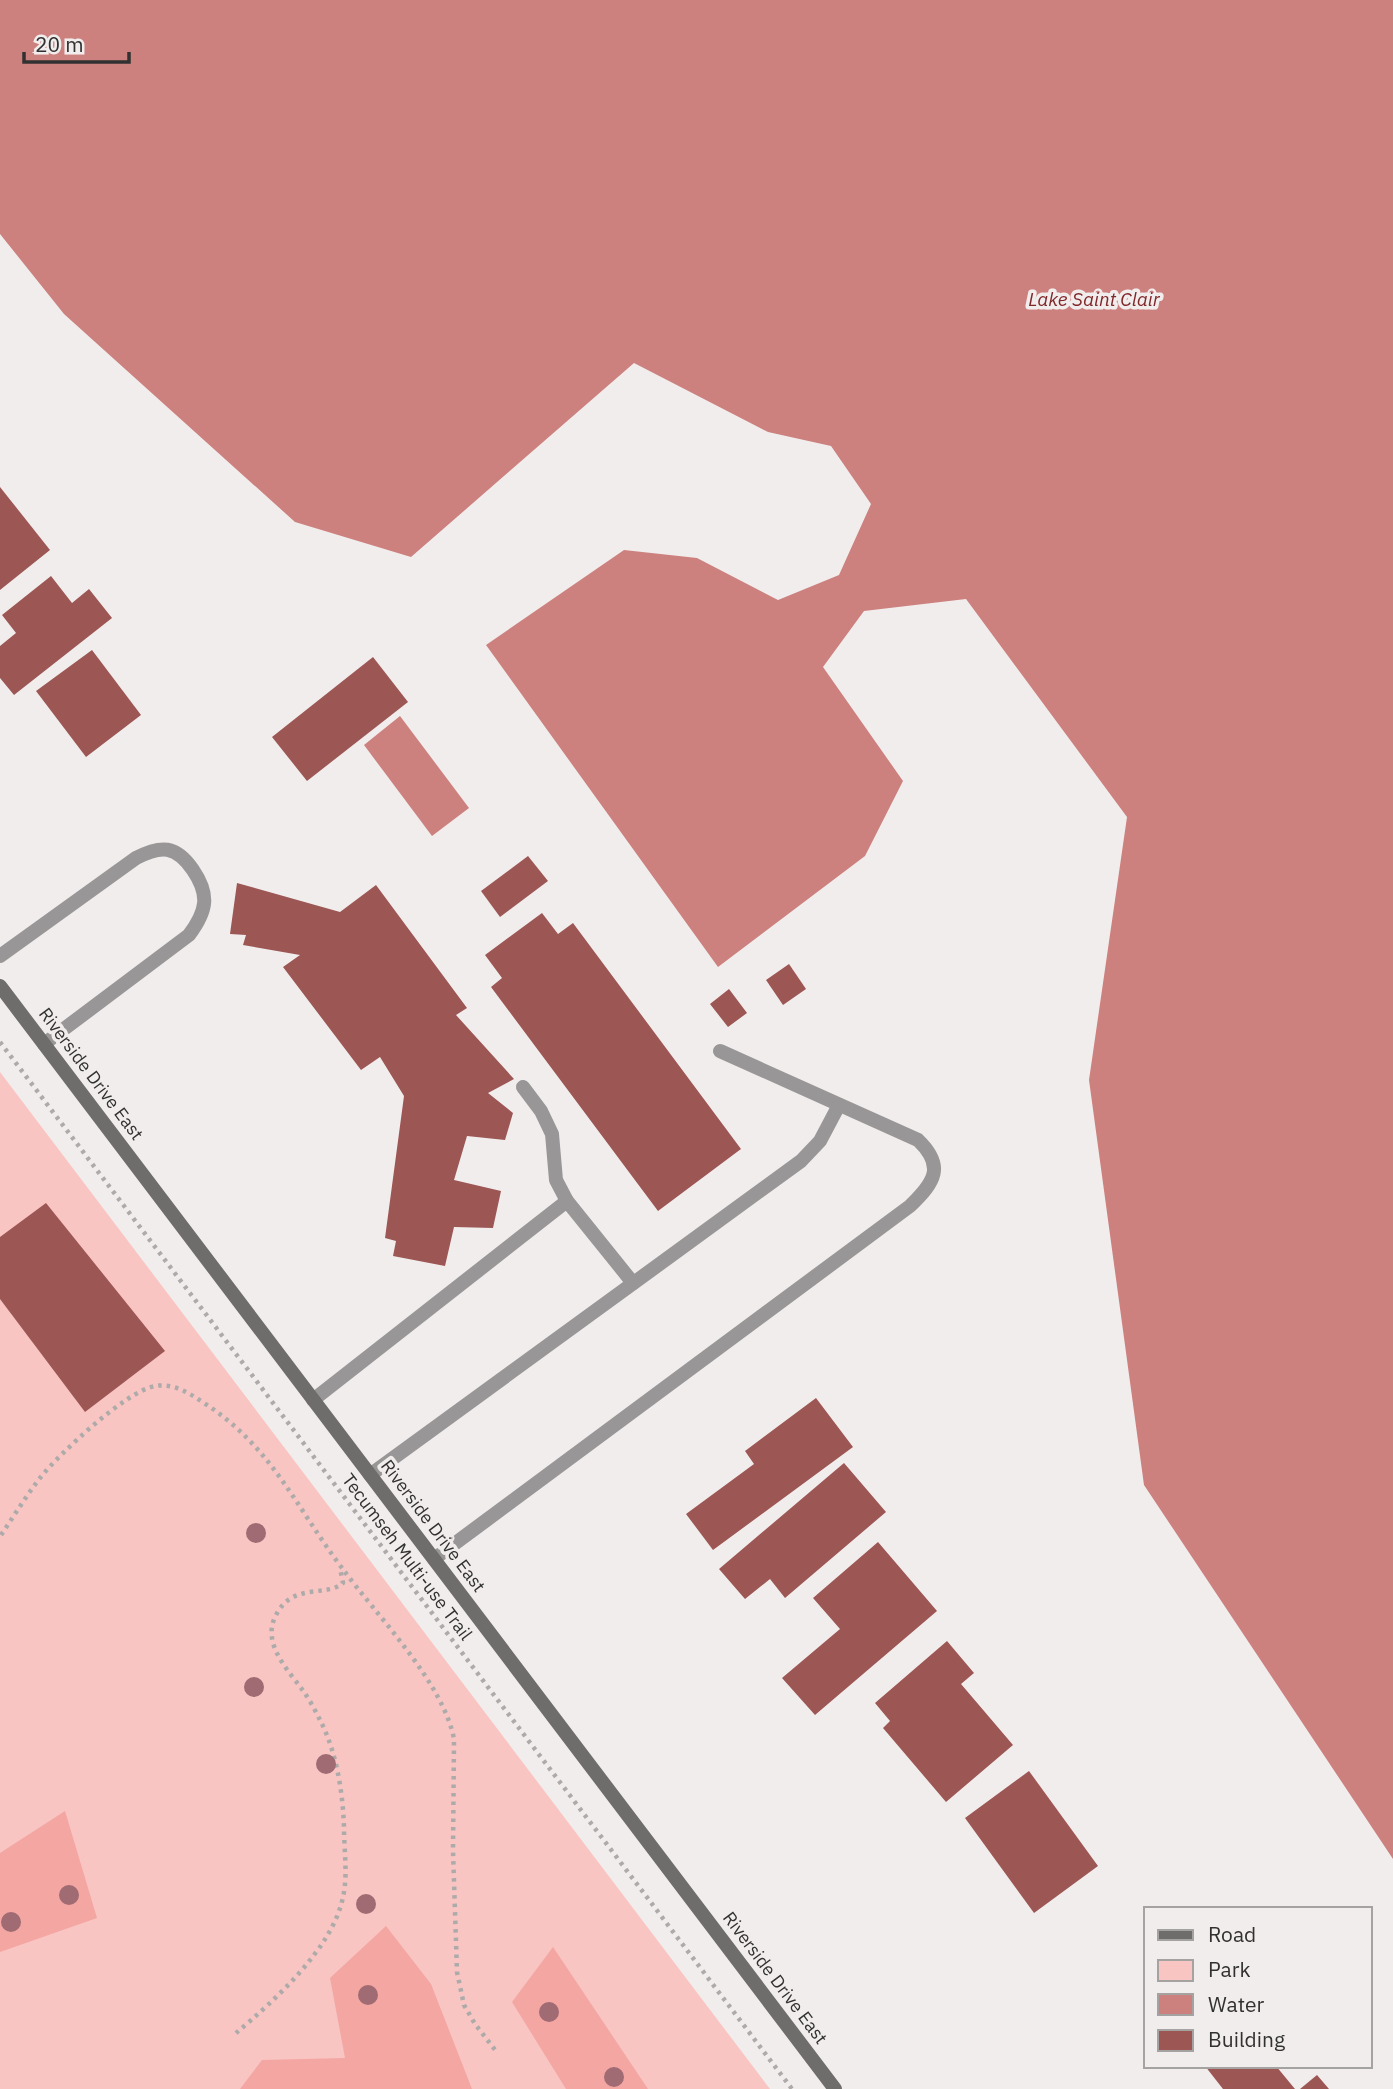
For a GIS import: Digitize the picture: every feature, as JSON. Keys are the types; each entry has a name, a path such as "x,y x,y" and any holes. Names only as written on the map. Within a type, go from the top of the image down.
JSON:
{"street":[{"name":"Riverside Drive East","path":"0,986 835,2089"}],"lane":[{"path":"0,956 151,850 175,851 187,861 203,885 205,903 201,919 189,935 44,1044"},
{"path":"434,1559 910,1206 924,1192 934,1172 931,1153 918,1140 720,1051"},
{"path":"523,1087 541,1111 552,1134 556,1180 567,1201 633,1283"},
{"path":"370,1475 801,1161 820,1141 839,1105"},
{"path":"313,1399 567,1201"}],"path":[{"name":"Tecumseh Multi-use Trail","path":"0,1042 792,2089"},
{"path":"1,1535 41,1477 112,1411 154,1386 182,1389 225,1417 263,1453 340,1566 433,1687 452,1725 457,1972 464,2005 496,2051"},
{"path":"236,2033 271,2004 314,1955 326,1939 343,1900 343,1814 336,1763 323,1727 305,1694 281,1661 271,1635 276,1615 292,1597 343,1583 340,1566"}],"green space":[{"path":"0,1072 770,2089 0,2089"}],"shaded area":[{"path":"65,1811 97,1918 0,1952 0,1853"},
{"path":"386,1926 431,1984 472,2089 240,2089 262,2060 345,2058 330,1978"},
{"path":"553,1947 648,2089 566,2089 512,2002"}],"water":[{"name":"Lake Saint Clair","path":"0,0 1393,0 1393,1859 1144,1485 1089,1080 1127,817 966,599 864,611 823,667 903,781 865,856 718,967 486,645 624,550 697,558 778,600 839,575 871,504 831,446 768,432 634,363 411,557 295,522 64,314 0,234"},
{"path":"400,716 469,808 432,836 364,745"}],"building":[{"path":"0,487 50,550 0,590"},
{"path":"51,576 72,603 89,589 112,618 14,695 0,678 0,646 16,633 2,615"},
{"path":"92,650 141,715 86,757 36,691"},
{"path":"373,657 408,702 307,781 272,737"},
{"path":"528,856 548,881 500,917 481,891"},
{"path":"237,883 340,912 376,885 467,1008 456,1015 514,1079 488,1093 513,1113 505,1140 467,1136 454,1180 501,1191 493,1228 454,1227 445,1266 393,1256 396,1241 385,1238 404,1096 380,1057 361,1070 283,967 300,955 243,945 246,935 230,934"},
{"path":"542,913 558,934 573,923 741,1149 658,1211 491,987 502,978 485,955"},
{"path":"789,964 806,989 783,1005 766,980"},
{"path":"729,989 747,1013 728,1027 710,1004"},
{"path":"46,1203 165,1351 85,1412 0,1299 0,1237"},
{"path":"816,1398 853,1447 713,1550 686,1514 754,1464 745,1451"},
{"path":"844,1463 886,1512 785,1598 770,1579 745,1599 719,1569"},
{"path":"878,1542 937,1611 815,1715 782,1678 840,1629 813,1598"},
{"path":"947,1641 974,1673 961,1684 1013,1745 946,1802 883,1728 890,1721 875,1703"},
{"path":"1029,1771 1098,1866 1034,1913 965,1818"},
{"path":"1207,2068 1278,2068 1295,2089 1223,2089"},
{"path":"1317,2075 1329,2089 1300,2089"}]}
